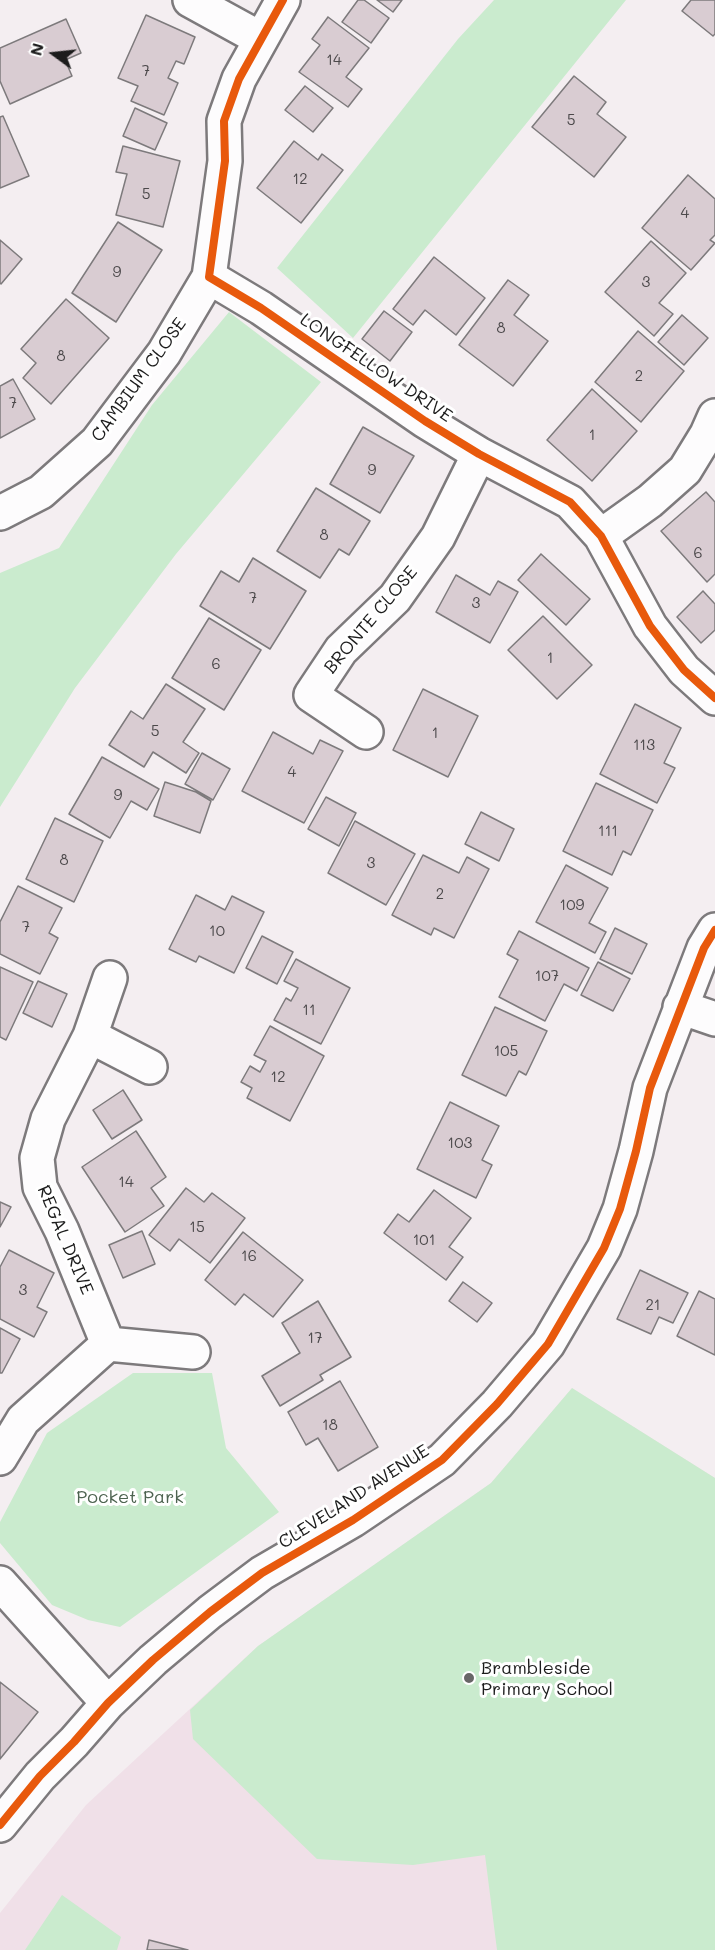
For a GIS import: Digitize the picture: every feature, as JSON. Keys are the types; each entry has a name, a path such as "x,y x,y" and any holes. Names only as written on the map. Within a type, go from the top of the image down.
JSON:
{"street":[{"path":"190,0 261,39"},
{"path":"209,277 225,161 224,121 239,79 283,0"},
{"name":"LONGFELLOW DRIVE","path":"209,277 261,308 425,421 479,454 570,502 602,536 650,626 684,670 715,698"},
{"name":"CAMBIUM CLOSE","path":"0,513 41,492 97,442 164,353 209,277"},
{"path":"602,536 650,501 684,470 707,434 715,416"},
{"name":"BRONTE CLOSE","path":"366,732 311,695 341,650 395,598 438,537 479,454"},
{"name":"CLEVELAND AVENUE","path":"0,1825 40,1776 108,1703 153,1660 210,1612 262,1573 353,1520 441,1460 497,1404 548,1344 604,1248 620,1209 650,1088 704,948 715,930"},
{"name":"REGAL DRIVE","path":"108,1344 62,1230 40,1188 37,1158 48,1119 90,1036 110,978"},
{"path":"680,1007 715,1019"},
{"path":"90,1036 150,1067"},
{"path":"0,1458 23,1420 108,1344 193,1352"},
{"path":"0,1584 108,1703"}],"shaded area":[{"name":"Brambleside Primary School","path":"572,1388 715,1478 625,1950 0,1950 0,1913 86,1805 258,1646 491,1483"}],"green space":[{"path":"494,0 626,0 353,338 277,268 458,39"},
{"path":"229,312 321,382 176,554 75,688 0,807 0,573 59,548 152,405"},
{"name":"Pocket Park","path":"133,1373 212,1373 226,1448 279,1512 120,1627 88,1620 52,1605 0,1543 0,1522 47,1433"},
{"name":"Brambleside Primary School","path":"572,1388 715,1478 715,1950 497,1950 485,1855 413,1865 317,1859 193,1739 190,1710 258,1646 491,1483"},
{"path":"62,1895 121,1937 117,1950 25,1950"}],"building":[{"path":"358,0 364,0 389,18 371,43 342,22"},
{"path":"377,0 402,0 393,12"},
{"path":"691,0 715,0 715,34 713,36 682,11"},
{"path":"146,15 195,37 184,64 176,61 168,78 178,83 164,115 131,101 138,86 118,78"},
{"path":"328,17 369,48 346,77 362,89 348,107 299,72 320,45 312,39"},
{"path":"66,19 81,53 65,60 72,76 10,104 0,81 0,48"},
{"path":"574,76 606,102 597,114 626,137 594,177 532,127"},
{"path":"305,86 333,108 313,132 285,110"},
{"path":"135,108 167,123 155,150 123,136"},
{"path":"3,116 29,176 0,188 0,117"},
{"path":"294,141 318,160 322,154 343,170 301,223 257,188"},
{"path":"123,146 180,161 163,227 116,215 127,174 116,172"},
{"path":"688,175 715,199 715,235 710,240 715,243 691,270 642,228"},
{"path":"118,222 162,250 116,322 72,293"},
{"path":"0,240 22,259 1,284 0,283"},
{"path":"651,241 686,273 659,303 673,314 654,336 605,292"},
{"path":"434,257 485,298 456,335 425,310 413,325 393,309"},
{"path":"508,280 529,295 514,315 548,341 513,386 459,345"},
{"path":"66,299 109,338 51,404 23,378 36,363 21,349"},
{"path":"384,311 412,332 390,361 362,339"},
{"path":"682,315 708,338 684,365 658,342"},
{"path":"638,331 684,371 641,422 595,382"},
{"path":"13,379 35,419 0,438 0,386"},
{"path":"592,389 637,431 592,481 547,440"},
{"path":"363,427 414,456 380,513 330,484"},
{"path":"316,488 370,521 349,555 339,549 320,578 277,551"},
{"path":"706,492 715,502 715,574 707,582 661,531"},
{"path":"541,554 590,599 566,625 518,580"},
{"path":"253,558 306,591 270,649 200,606 221,571 239,582"},
{"path":"456,575 490,595 498,581 518,592 490,643 436,612"},
{"path":"703,591 715,604 715,630 701,643 677,617"},
{"path":"543,616 592,665 557,699 508,650"},
{"path":"209,618 261,650 224,710 172,678"},
{"path":"166,684 205,709 183,742 199,753 186,773 153,752 144,767 109,745 131,711 143,719"},
{"path":"423,689 478,716 448,777 393,750"},
{"path":"635,704 681,728 664,763 675,768 657,803 600,774"},
{"path":"273,732 313,754 320,740 343,751 304,823 242,791"},
{"path":"202,753 230,769 213,800 185,784"},
{"path":"102,757 159,789 147,810 131,801 110,838 69,814"},
{"path":"165,782 196,792 211,801 200,833 154,816"},
{"path":"596,783 653,810 631,855 623,851 612,875 563,851"},
{"path":"326,797 356,813 339,846 308,829"},
{"path":"481,812 514,829 499,861 465,844"},
{"path":"55,818 103,841 74,902 26,879"},
{"path":"355,821 415,854 386,905 328,873"},
{"path":"423,855 459,873 467,857 489,869 454,938 434,928 431,935 392,915"},
{"path":"566,865 608,888 589,923 606,932 595,953 536,922"},
{"path":"18,886 62,908 49,933 58,938 40,974 0,954 0,922"},
{"path":"196,895 225,910 232,896 264,912 234,973 199,956 196,962 169,949"},
{"path":"615,928 647,944 632,974 600,959"},
{"path":"519,931 589,968 577,991 564,984 545,1021 499,997 518,960 507,954"},
{"path":"262,936 293,952 277,984 246,968"},
{"path":"296,959 350,988 321,1044 274,1020 286,998 291,1001 298,988 284,981"},
{"path":"598,962 630,979 613,1011 581,995"},
{"path":"0,967 33,982 6,1040 0,1037"},
{"path":"38,981 67,994 52,1027 23,1013"},
{"path":"495,1007 547,1031 526,1075 519,1071 506,1096 462,1075"},
{"path":"270,1026 324,1056 290,1121 247,1098 252,1088 241,1082 250,1066 260,1072 266,1061 254,1055"},
{"path":"123,1090 142,1120 112,1139 93,1110"},
{"path":"450,1102 499,1126 482,1160 492,1165 476,1198 417,1169"},
{"path":"136,1131 166,1177 151,1188 164,1206 125,1232 82,1167"},
{"path":"186,1188 204,1202 212,1193 245,1218 210,1263 179,1239 170,1251 149,1235"},
{"path":"434,1190 471,1218 449,1247 463,1257 446,1280 384,1233 398,1214 409,1222"},
{"path":"0,1202 11,1207 0,1227"},
{"path":"142,1231 155,1264 123,1278 109,1245"},
{"path":"243,1232 303,1280 273,1317 244,1294 235,1305 205,1280"},
{"path":"9,1250 54,1273 37,1307 47,1312 34,1337 0,1319 0,1267"},
{"path":"640,1270 688,1293 673,1323 659,1317 651,1334 617,1319"},
{"path":"463,1282 492,1303 477,1322 449,1301"},
{"path":"699,1291 715,1299 715,1355 677,1336"},
{"path":"318,1301 351,1357 320,1375 323,1380 280,1406 262,1376 300,1353 282,1323"},
{"path":"0,1328 20,1339 2,1373 0,1373"},
{"path":"340,1381 378,1447 338,1471 318,1438 306,1445 288,1412"},
{"path":"0,1682 38,1712 0,1759"},
{"path":"149,1940 188,1950 147,1950"}],"cycle path":[{"path":"283,0 239,79 224,121 225,161 209,277 261,308 425,421 479,454 570,502 601,536 650,626 684,670 715,698"},
{"path":"0,1825 40,1776 108,1703 153,1660 210,1612 262,1573 353,1520 442,1460 497,1404 548,1344 604,1248 620,1209 650,1088 704,948 715,930"}],"place":[{"name":"Brambleside Primary School","path":"469,1678"}]}
